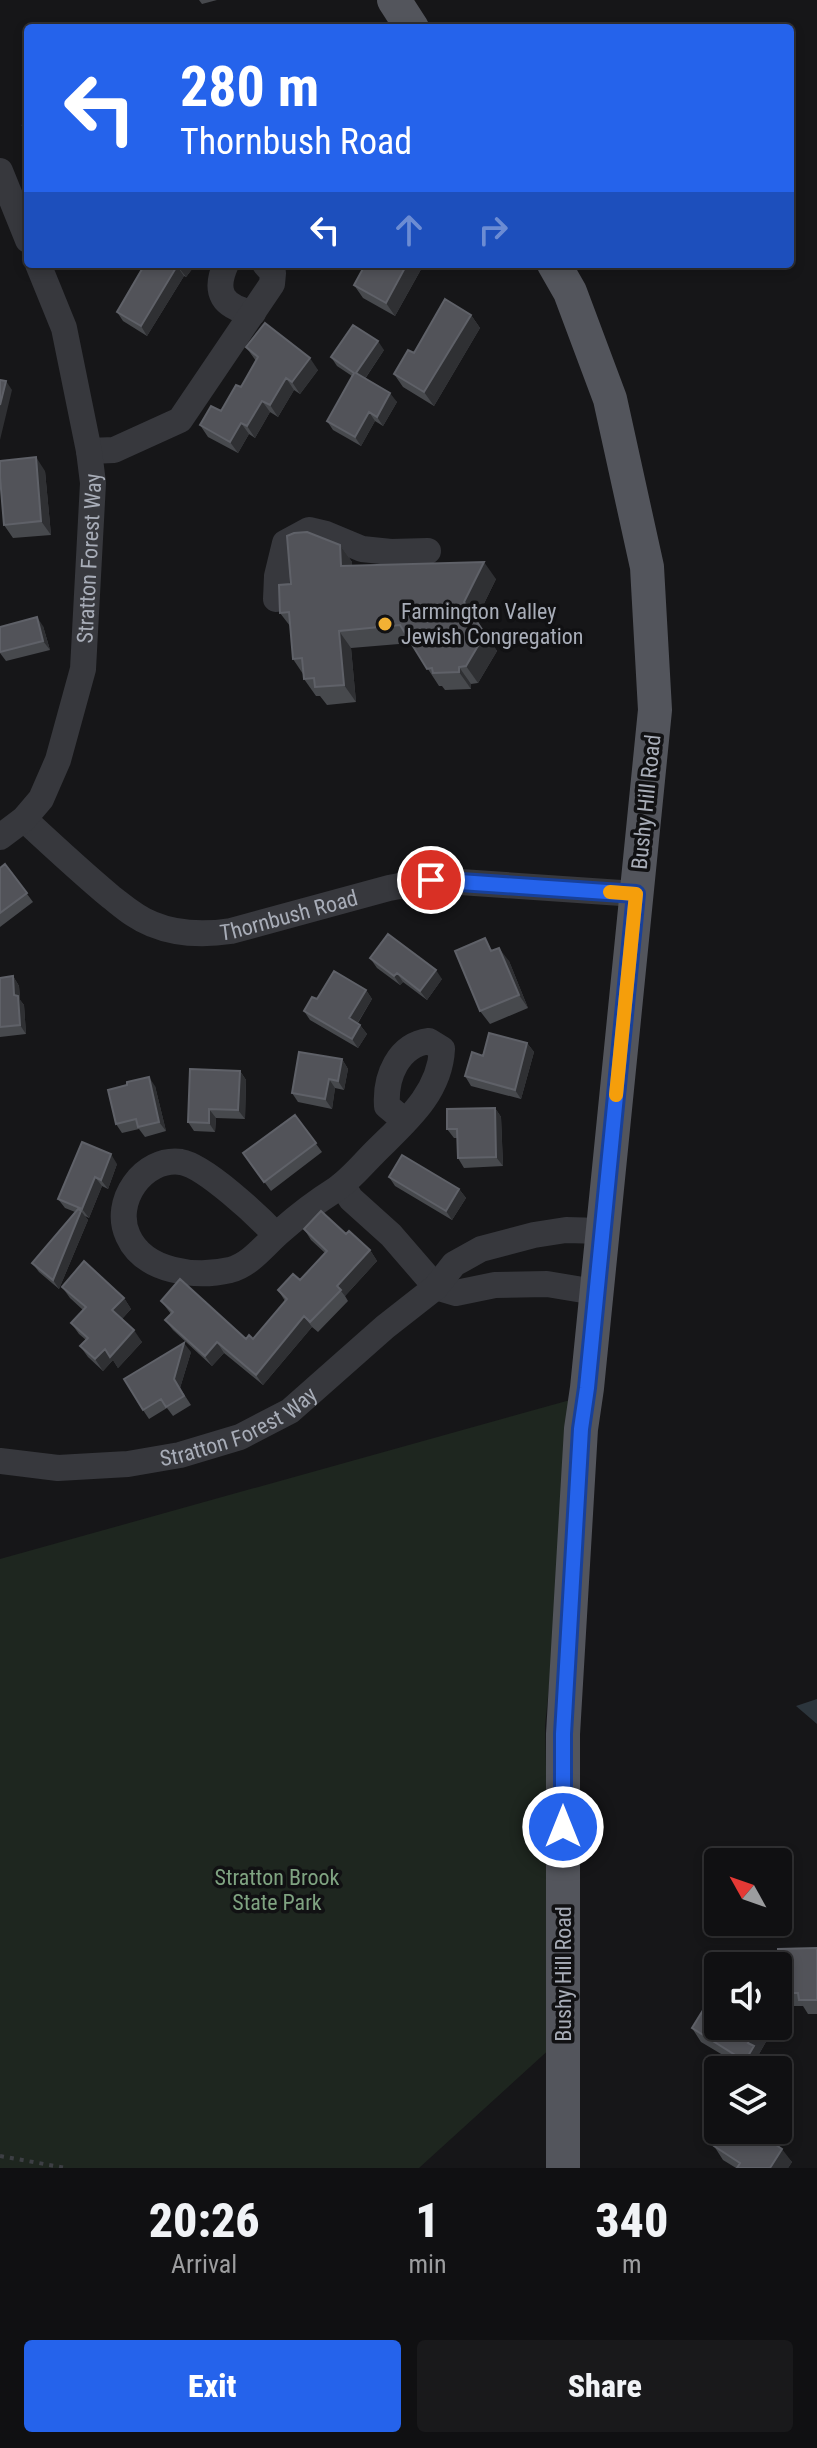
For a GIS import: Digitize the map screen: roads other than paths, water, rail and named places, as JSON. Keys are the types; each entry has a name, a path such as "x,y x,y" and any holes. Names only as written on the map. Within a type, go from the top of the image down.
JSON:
{"main road":[{"path":"394,0 409,24"},
{"name":"Bushy Hill Road","path":"556,268 570,292 610,399 647,567 655,710 581,1429 563,1734 563,2168"}],"street":[{"path":"0,171 24,230"},
{"name":"Stratton Forest Way","path":"0,837 24,819 41,799 58,760 83,669 93,483 64,328 40,268"},
{"path":"224,268 220,290 225,302 238,310 253,313"},
{"path":"89,451 114,450 180,420 272,284 273,273 269,268"},
{"path":"276,599 277,576 285,543 309,530 362,549 428,551"},
{"name":"Thornbush Road","path":"24,819 80,871 132,913 152,924 206,934 231,931 405,884 431,880 636,894"},
{"path":"276,1235 206,1173 182,1162 164,1163 148,1169 137,1179 127,1199 123,1222 137,1250 155,1263 179,1272 229,1270 246,1264 276,1235 342,1185 405,1121"},
{"path":"342,1185 351,1199 391,1235 436,1287 456,1293 495,1285 547,1284 595,1292"},
{"name":"Stratton Forest Way","path":"0,1461 58,1468 128,1464 180,1455 240,1437 290,1411 385,1327 436,1287 454,1264 481,1249 534,1235 566,1230 602,1231"}],"place":[{"name":"Farmington Valley Jewish Congregation","path":"385,624"}],"park label":[{"name":"Stratton Brook State Park","path":"277,1890"}]}
